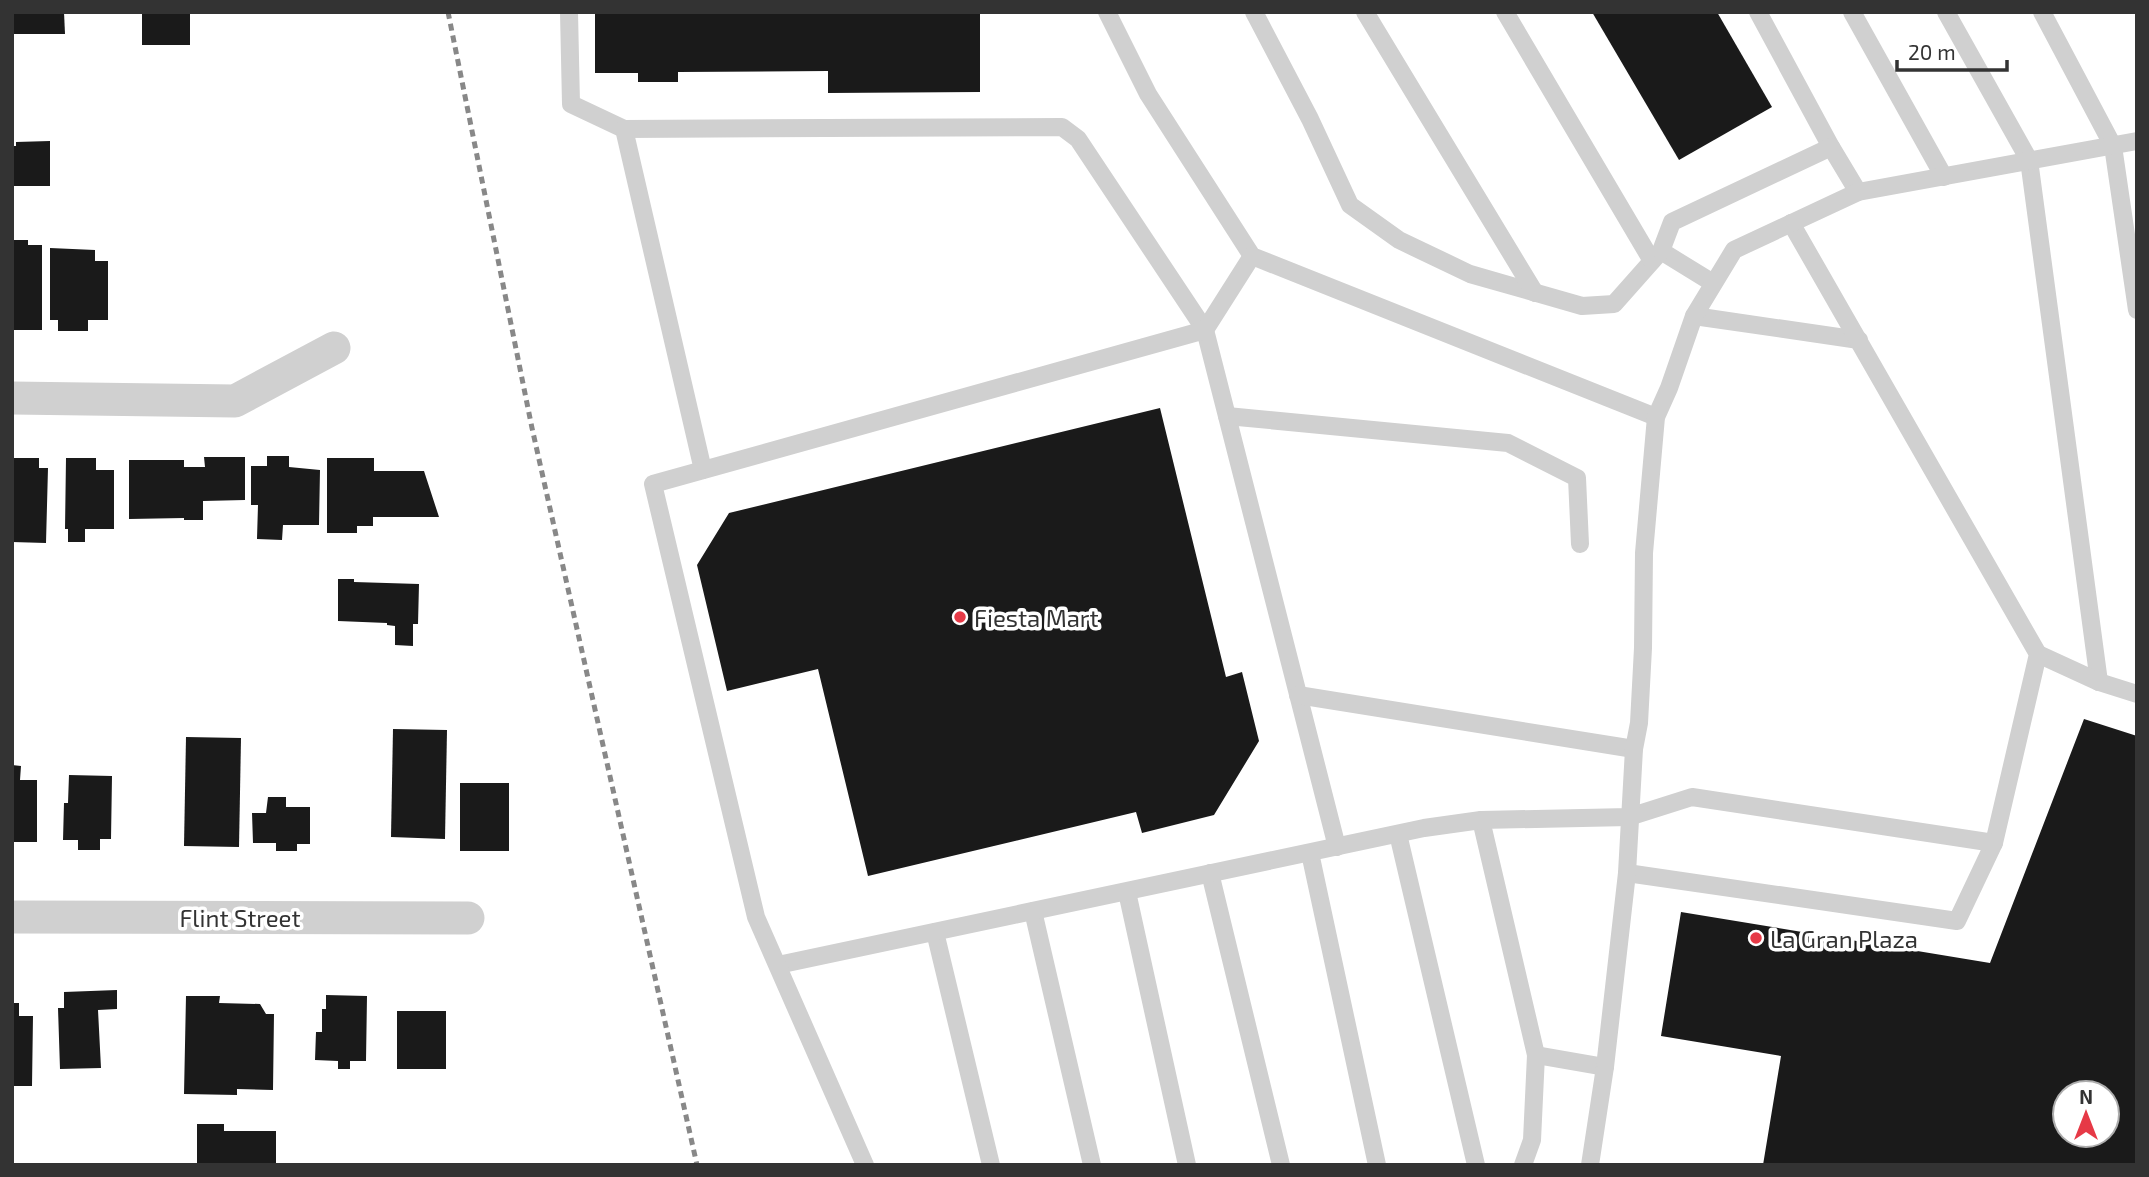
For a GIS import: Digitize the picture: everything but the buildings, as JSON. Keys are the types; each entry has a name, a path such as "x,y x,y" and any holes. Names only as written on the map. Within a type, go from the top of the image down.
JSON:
{"street":[{"path":"12,398 235,401 334,348"},
{"name":"Flint Street","path":"12,917 468,918"}],"lane":[{"path":"569,12 571,104 624,128 1062,127 1078,139 1205,330 1337,847"},
{"path":"1107,12 1148,94 1252,256 1656,417"},
{"path":"1254,12 1310,119 1350,205 1399,240 1470,274 1581,306 1614,304 1657,256 1672,222 1831,147"},
{"path":"1365,12 1535,293"},
{"path":"1505,12 1657,256 1713,283"},
{"path":"1758,12 1858,192"},
{"path":"1852,12 1944,177"},
{"path":"1946,12 2029,160 2099,682"},
{"path":"2042,12 2113,146 2137,310"},
{"path":"624,128 703,470"},
{"path":"1590,1165 1605,1068 1627,873 1643,648 1644,553 1656,417 1694,316 1734,250 1858,192 2137,141"},
{"path":"1791,223 2038,654 2099,682 2137,694"},
{"path":"865,1165 756,916 653,484 1205,330 1252,256"},
{"path":"1694,316 1859,340"},
{"path":"1227,416 1508,443 1577,478 1580,544"},
{"path":"1627,873 1957,921 1994,844 2038,654"},
{"path":"1298,695 1634,748"},
{"path":"778,965 1398,834 1481,820 1629,817 1692,797 1994,844"},
{"path":"1481,820 1536,1055 1532,1140 1523,1165"},
{"path":"1398,834 1476,1165"},
{"path":"1310,853 1377,1165"},
{"path":"1210,873 1281,1165"},
{"path":"1127,892 1186,1165"},
{"path":"1033,911 1091,1165"},
{"path":"935,932 991,1165"},
{"path":"1536,1055 1605,1068"}],"railway":[{"path":"448,12 532,428 697,1165"}],"place":[{"name":"Fiesta Mart","path":"960,617"},
{"name":"La Gran Plaza","path":"1756,938"}]}
